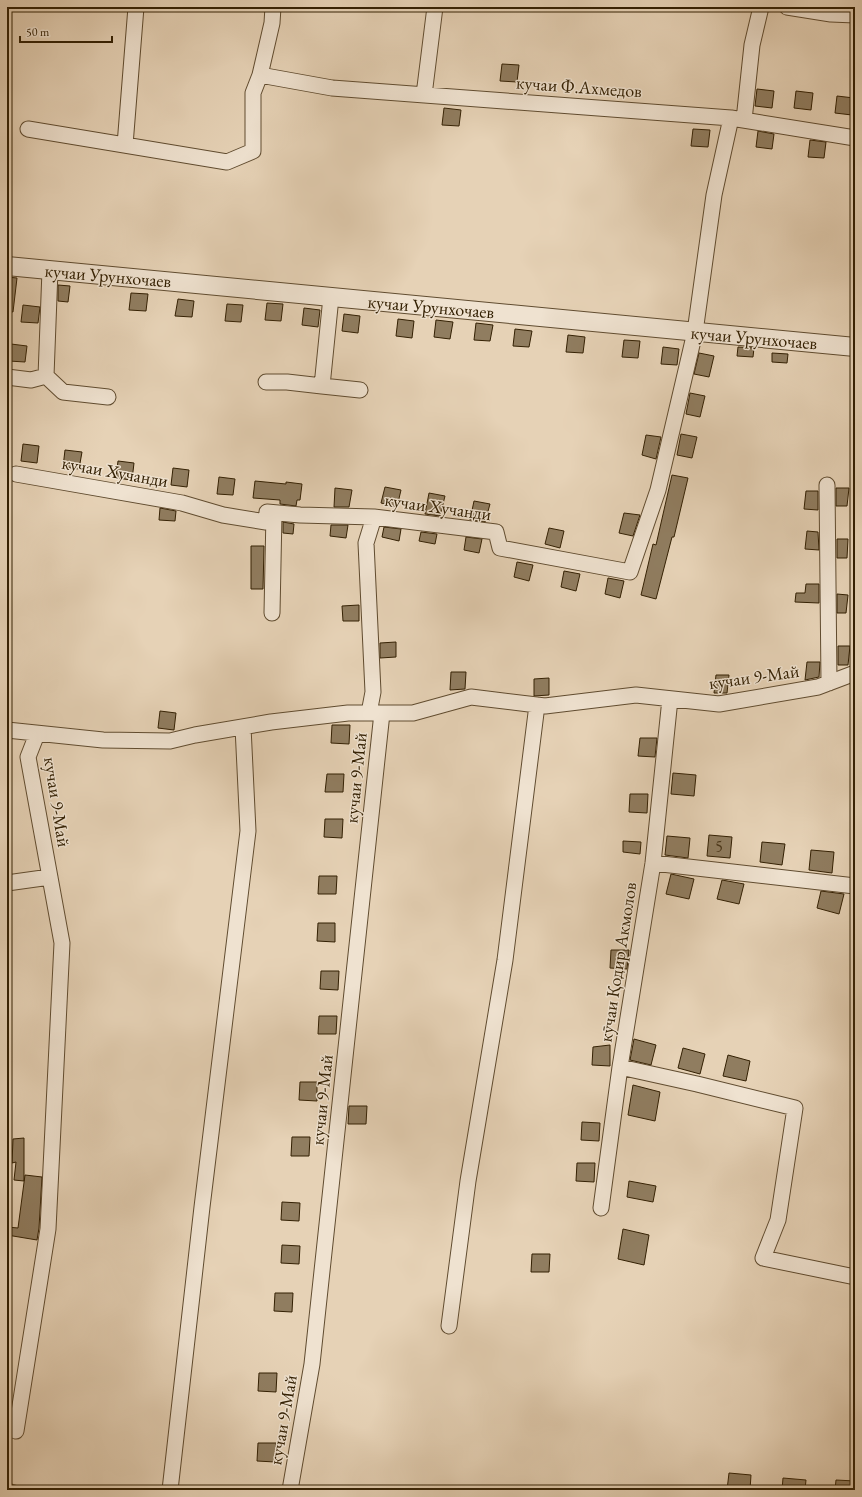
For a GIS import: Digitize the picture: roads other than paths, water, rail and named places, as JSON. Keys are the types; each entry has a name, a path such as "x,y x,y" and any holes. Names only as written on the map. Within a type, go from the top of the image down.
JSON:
{"street":[{"path":"125,145 136,7"},
{"path":"28,129 228,162 253,151 253,93 260,75 272,23 273,7"},
{"path":"424,95 435,7"},
{"path":"695,332 714,195 738,119 761,7"},
{"path":"787,7 831,14 855,14"},
{"name":"кучаи Ф.Ахмедов","path":"260,75 332,88 738,119 855,138"},
{"name":"кучаи Урунхочаев","path":"7,266 855,347"},
{"path":"50,270 46,376 63,392 108,397"},
{"path":"322,386 331,297"},
{"name":"кучаи Хучанди","path":"16,474 182,503 230,516 266,522 267,512 300,515 374,517 496,532 500,548 630,572 658,490 695,332"},
{"path":"7,377 31,380 46,376"},
{"path":"266,382 287,382 360,390"},
{"path":"827,485 829,683"},
{"path":"272,612 274,513"},
{"path":"374,517 366,543 373,692 376,713"},
{"name":"кучаи 9-Май","path":"7,730 103,740 170,742 195,735 243,727 348,713 412,713 471,697 545,706 636,695 719,704 818,687 855,673"},
{"name":"кӯчаи Қодир Акмолов","path":"601,1208 620,1067 653,863 670,699"},
{"path":"449,1326 468,1181 505,960 537,705"},
{"name":"кучаи 9-Май","path":"290,1490 312,1364 376,713"},
{"path":"170,1490 202,1207 248,831 243,727"},
{"name":"кучаи 9-Май","path":"16,1431 48,1229 62,943 28,757 37,734"},
{"name":"кӯчаи Қодир Акмолов","path":"653,863 855,886"},
{"path":"7,883 50,877"},
{"name":"кӯчаи Қодир Акмолов","path":"620,1067 794,1108 778,1220 763,1258 855,1277"}],"waterway":[{"path":"7,1484 27,1490"}]}
